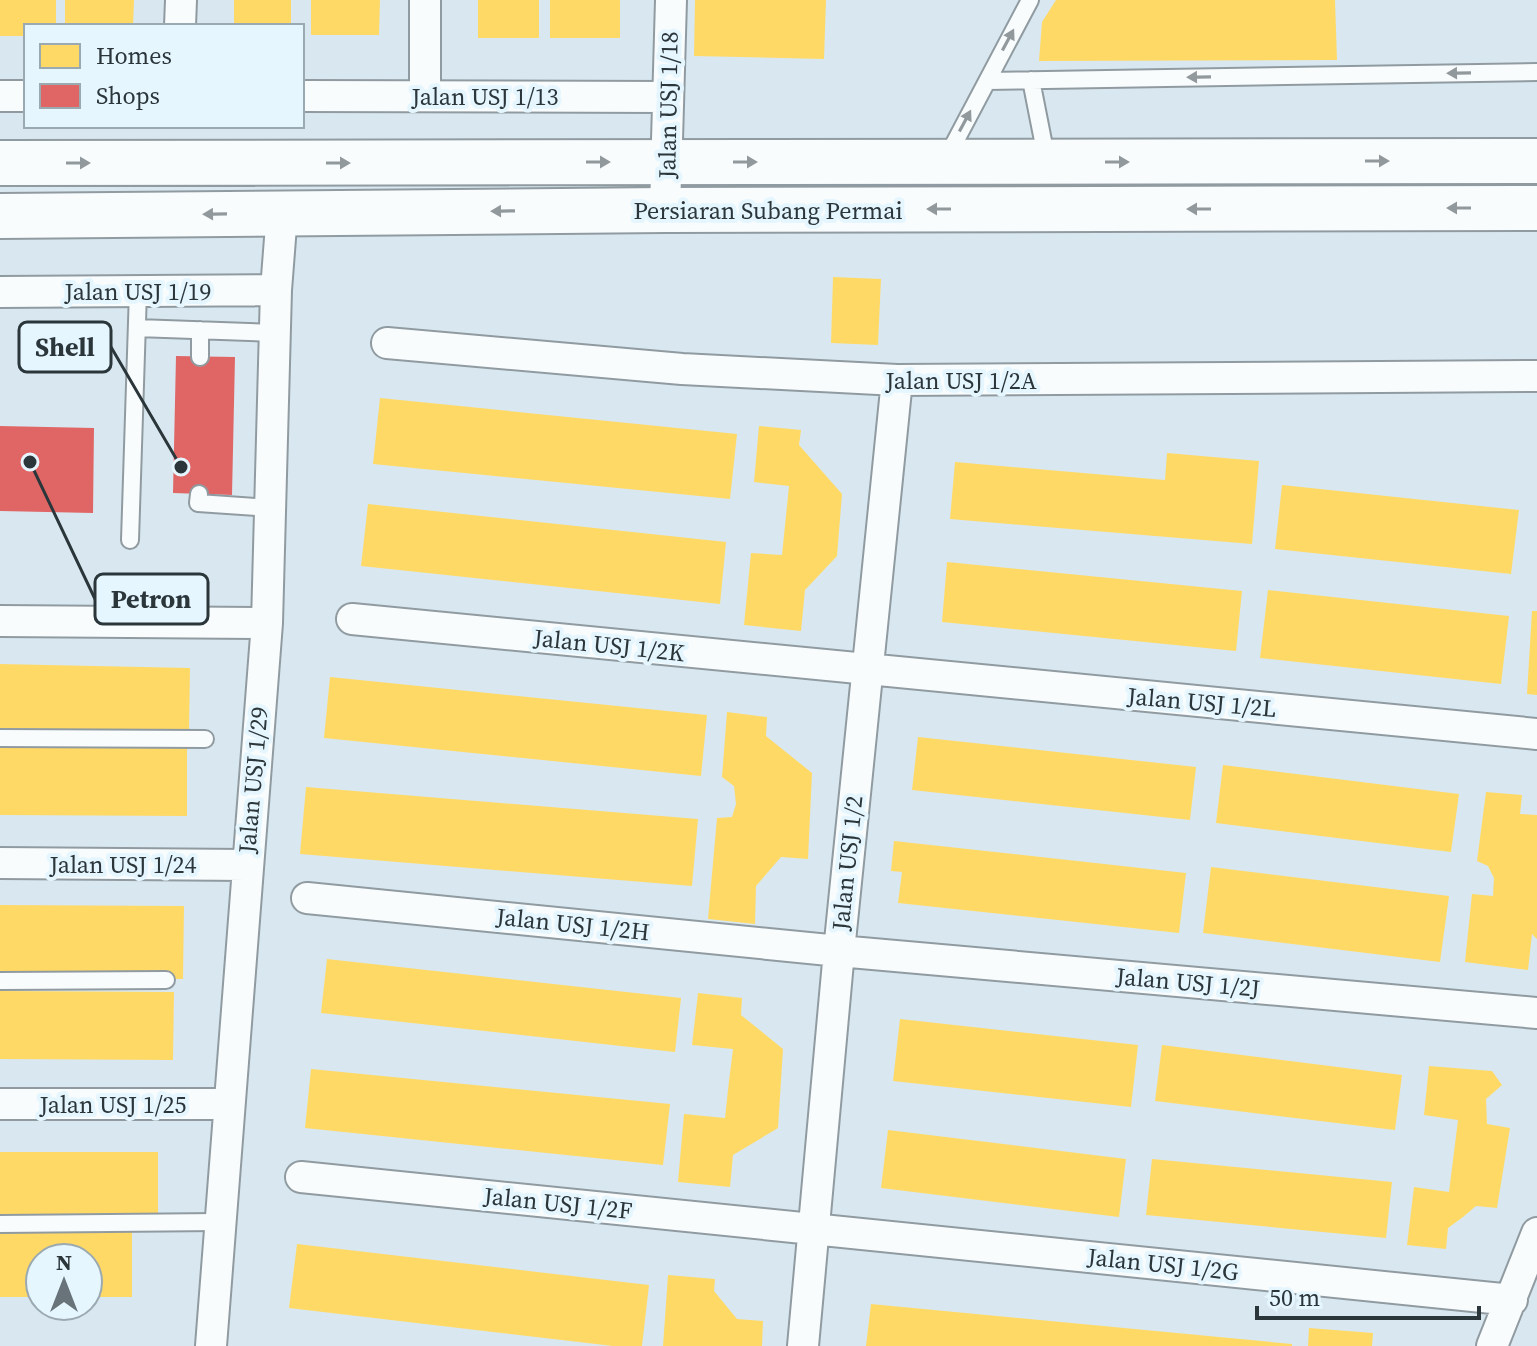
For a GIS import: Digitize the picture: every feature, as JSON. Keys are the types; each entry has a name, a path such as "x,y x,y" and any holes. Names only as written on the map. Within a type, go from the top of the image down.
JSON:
{"main road":[{"name":"Persiaran Subang Permai","path":"0,163 1537,161"},
{"name":"Persiaran Subang Permai","path":"0,216 665,210 1537,208"}],"street":[{"path":"180,24 181,0"},
{"path":"425,0 425,96"},
{"name":"Jalan USJ 1/18","path":"665,210 671,0"},
{"path":"0,96 24,96"},
{"name":"Jalan USJ 1/13","path":"304,96 668,97"},
{"name":"Jalan USJ 1/29","path":"211,1346 227,1104 267,623 276,290 282,213"},
{"name":"Jalan USJ 1/19","path":"0,292 276,290"},
{"name":"Jalan USJ 1/2A","path":"387,343 682,369 897,380 1537,376"},
{"name":"Jalan USJ 1/2","path":"803,1346 866,670 897,380"},
{"name":"Jalan USJ 1/2K","path":"352,619 866,670"},
{"path":"0,621 267,623"},
{"name":"Jalan USJ 1/2L","path":"866,670 1537,734"},
{"name":"Jalan USJ 1/24","path":"0,863 246,865"},
{"name":"Jalan USJ 1/2H","path":"307,898 839,951"},
{"name":"Jalan USJ 1/2J","path":"839,951 1537,1013"},
{"name":"Jalan USJ 1/25","path":"0,1104 227,1104"},
{"name":"Jalan USJ 1/2F","path":"301,1177 814,1228"},
{"name":"Jalan USJ 1/2G","path":"814,1228 1512,1300"},
{"path":"1492,1346 1537,1233"}],"lane":[{"path":"944,162 1030,0"},
{"path":"987,81 1537,72"},
{"path":"1031,80 1047,162"},
{"path":"130,540 138,291"},
{"path":"137,328 275,333"},
{"path":"200,330 200,357"},
{"path":"199,494 198,503 272,508"},
{"path":"0,738 205,739"},
{"path":"0,981 166,980"},
{"path":"0,1224 219,1222"}],"building: Homes":[{"path":"0,0 56,0 56,24 24,24 24,36 0,36"},
{"path":"65,0 134,0 133,24 65,24"},
{"path":"234,0 291,0 291,24 234,24"},
{"path":"311,0 380,0 379,35 311,35"},
{"path":"478,0 539,0 539,38 478,38"},
{"path":"550,0 620,0 620,38 550,38"},
{"path":"695,0 826,0 824,59 694,56"},
{"path":"1056,0 1335,0 1337,60 1039,61 1042,22"},
{"path":"833,277 881,279 878,345 831,343"},
{"path":"380,398 737,434 730,499 373,464"},
{"path":"759,426 801,430 799,445 842,494 837,556 805,590 801,631 744,625 751,553 782,555 789,486 754,482"},
{"path":"1167,453 1259,461 1252,544 950,519 955,462 1165,480"},
{"path":"1282,485 1519,510 1511,574 1275,549"},
{"path":"368,504 726,542 720,604 361,566"},
{"path":"947,562 1242,591 1236,651 942,622"},
{"path":"1268,590 1509,616 1501,684 1260,658"},
{"path":"1532,611 1537,611 1537,695 1527,694"},
{"path":"0,664 190,668 189,732 0,728"},
{"path":"330,677 707,715 701,776 324,738"},
{"path":"727,712 767,717 766,736 812,773 808,859 781,857 756,886 755,924 708,919 717,818 732,817 736,804 734,786 722,777"},
{"path":"918,737 1196,767 1190,820 912,790"},
{"path":"0,746 187,747 187,816 0,815"},
{"path":"1223,765 1459,794 1451,852 1216,823"},
{"path":"306,787 698,819 692,886 300,854"},
{"path":"1486,792 1522,795 1520,814 1537,815 1537,939 1532,934 1528,970 1465,962 1472,894 1493,896 1494,878 1488,866 1477,861"},
{"path":"894,841 1186,873 1179,933 898,903 902,872 891,871"},
{"path":"1211,867 1449,896 1440,962 1203,933"},
{"path":"0,905 184,906 183,979 0,978"},
{"path":"327,959 681,998 675,1052 321,1013"},
{"path":"0,991 174,992 173,1060 0,1059"},
{"path":"698,993 742,998 741,1015 783,1049 778,1128 733,1155 730,1187 678,1182 684,1114 725,1118 733,1049 692,1045"},
{"path":"900,1019 1138,1045 1131,1107 893,1081"},
{"path":"1162,1045 1402,1075 1395,1130 1155,1101"},
{"path":"1429,1066 1492,1071 1502,1085 1486,1099 1487,1124 1510,1128 1497,1208 1476,1206 1448,1228 1446,1249 1407,1245 1414,1187 1449,1192 1458,1120 1424,1115"},
{"path":"311,1069 670,1104 663,1165 305,1128"},
{"path":"888,1130 1126,1159 1119,1217 881,1188"},
{"path":"0,1152 158,1152 158,1221 0,1221"},
{"path":"1152,1159 1392,1182 1386,1238 1146,1215"},
{"path":"0,1232 132,1232 132,1297 104,1297 104,1242 24,1242 24,1297 0,1297"},
{"path":"297,1244 649,1285 642,1346 613,1346 289,1308"},
{"path":"668,1275 715,1279 714,1291 737,1319 763,1321 762,1346 663,1346"},
{"path":"871,1304 1292,1344 1292,1346 866,1346"},
{"path":"1309,1328 1373,1333 1372,1346 1308,1346"}],"building: Shops":[{"path":"176,356 235,357 232,495 173,493"},
{"path":"0,426 94,428 93,513 0,511"}],"place":[{"name":"Petron","path":"30,462"},
{"name":"Shell","path":"181,467"}]}
